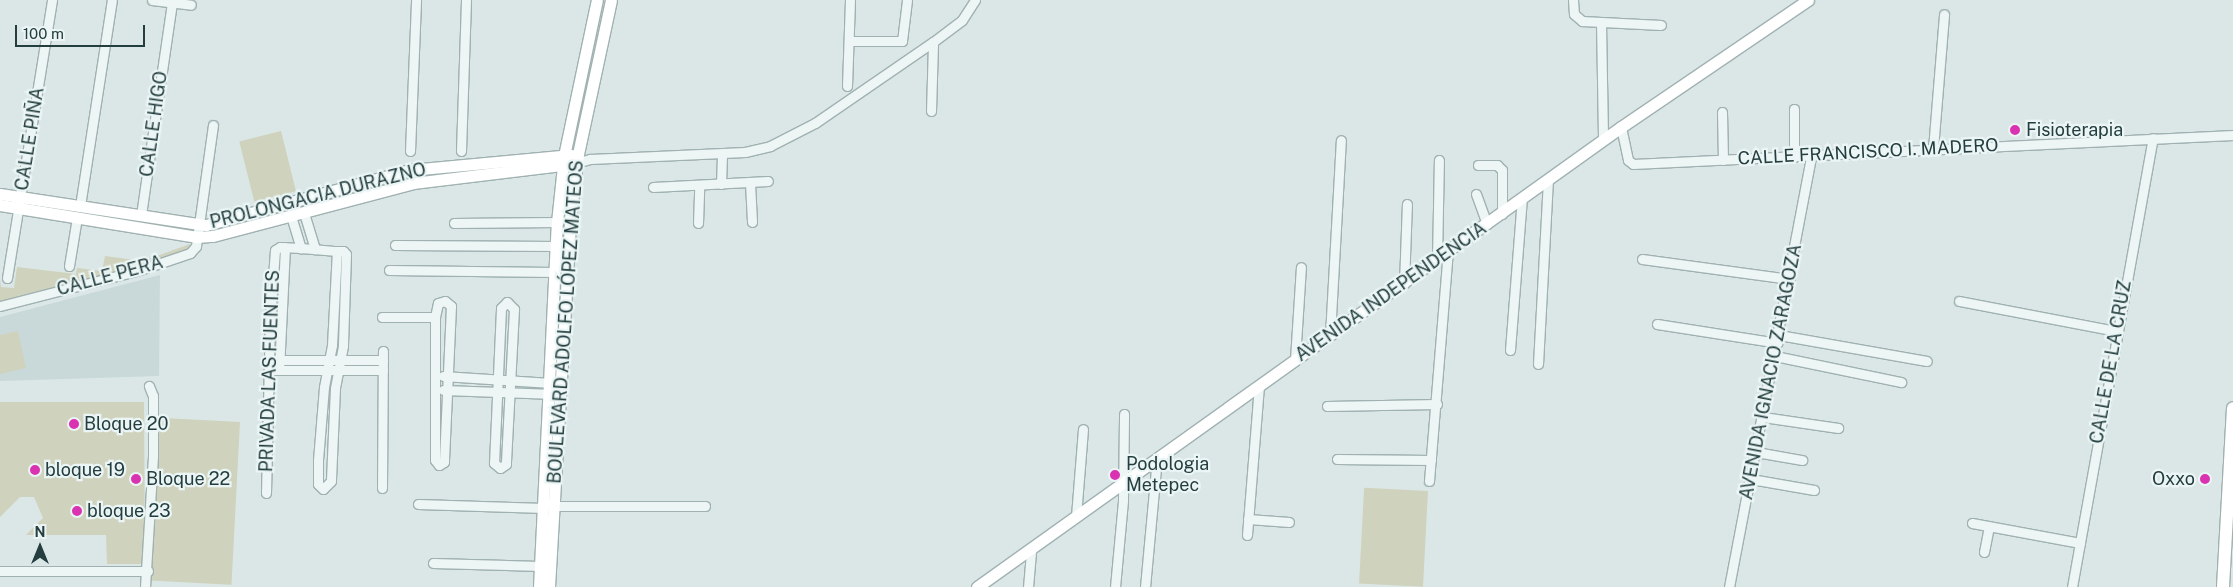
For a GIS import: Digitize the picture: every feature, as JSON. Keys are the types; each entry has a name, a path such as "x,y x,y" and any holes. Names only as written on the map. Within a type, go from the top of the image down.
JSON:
{"main road":[{"path":"2222,587 2233,408"}],"street":[{"name":"CALLE PIÑA","path":"7,278 52,0"},
{"path":"69,266 112,0"},
{"path":"152,0 191,5"},
{"path":"410,151 416,0"},
{"path":"460,151 466,0"},
{"name":"BOULEVARD ADOLFO LÓPEZ MATEOS","path":"549,587 549,507 554,390 554,272 557,222 564,161 597,0"},
{"name":"BOULEVARD ADOLFO LÓPEZ MATEOS","path":"554,390 577,159 611,0"},
{"path":"846,86 850,0"},
{"path":"848,41 902,42 907,0"},
{"path":"577,159 722,154 770,146 795,135 933,42 962,20 974,0"},
{"path":"1573,0 1576,18 1600,22 1662,25"},
{"name":"AVENIDA INDEPENDENCIA","path":"978,587 1121,483 1502,214 1621,127 1808,0"},
{"name":"CALLE HIGO","path":"141,215 172,3"},
{"path":"1933,149 1944,14"},
{"path":"1600,22 1603,140"},
{"path":"931,111 933,42"},
{"path":"1794,109 1794,157"},
{"path":"1722,112 1723,160"},
{"name":"CALLE PERA","path":"0,306 184,257 194,250 213,125"},
{"name":"CALLE FRANCISCO I. MADERO","path":"1621,127 1631,163 1811,157 1933,149 2233,135"},
{"name":"CALLE DE LA CRUZ","path":"2072,587 2116,331 2152,138"},
{"path":"1330,335 1341,140"},
{"path":"721,184 722,154"},
{"name":"AVENIDA IGNACIO ZARAGOZA","path":"1729,587 1779,339 1811,157"},
{"name":"PROLONGACIA DURAZNO","path":"0,205 20,203 79,212 106,222 197,237 221,236 413,183 577,159"},
{"path":"1437,260 1439,160"},
{"name":"PROLONGACIA DURAZNO","path":"79,212 108,210 199,225 218,223 410,170 564,161"},
{"path":"1478,165 1496,165 1502,170 1502,214"},
{"path":"410,170 413,183"},
{"path":"1538,364 1548,180"},
{"path":"653,187 768,181"},
{"path":"750,183 752,222"},
{"path":"698,223 699,185"},
{"name":"PROLONGACIA DURAZNO","path":"0,194 20,203"},
{"path":"1476,194 1487,224"},
{"path":"1510,350 1522,199"},
{"path":"1404,284 1407,204"},
{"path":"106,222 108,210"},
{"path":"304,213 315,249"},
{"path":"292,216 301,248"},
{"path":"454,223 557,222"},
{"path":"395,245 556,246"},
{"path":"281,248 341,251"},
{"name":"PRIVADA LAS FUENTES","path":"266,493 268,365 281,248"},
{"name":"PRIVADA LAS FUENTES","path":"279,365 281,248"},
{"path":"341,251 341,361 338,371 332,434 331,481 323,489 317,480 319,433 341,251"},
{"path":"1429,481 1437,404 1448,252"},
{"path":"1642,259 1790,279"},
{"path":"1295,360 1301,267"},
{"path":"389,270 554,272"},
{"path":"445,301 450,304 444,462 439,465 435,460 435,317 438,303 445,301"},
{"path":"1959,301 2116,331"},
{"path":"510,302 514,310 510,382 506,464 500,468 494,463 501,308 504,303 510,302"},
{"path":"382,318 435,317"},
{"path":"1657,324 1734,335 1779,339 1927,362"},
{"path":"1775,356 1901,382"},
{"path":"268,365 383,360"},
{"path":"279,365 338,371 383,360"},
{"path":"382,488 383,360"},
{"path":"435,376 498,378 554,390"},
{"path":"1246,535 1259,385"},
{"path":"145,587 148,571 153,415 153,392 149,386"},
{"path":"435,390 509,392 554,390"},
{"path":"1327,406 1437,404"},
{"path":"1116,587 1123,500 1121,483 1124,414"},
{"path":"1763,417 1838,428"},
{"path":"1076,516 1082,429"},
{"path":"319,433 332,434"},
{"path":"1756,452 1802,460"},
{"path":"1145,587 1157,458"},
{"path":"1337,459 1431,460"},
{"path":"1750,479 1814,490"},
{"path":"418,504 549,507 705,506"},
{"name":"BOULEVARD ADOLFO LÓPEZ MATEOS","path":"539,587 540,566 549,507"},
{"path":"1248,519 1289,522"},
{"path":"1972,523 2080,543"},
{"path":"1984,552 1989,526"},
{"path":"1028,587 1031,548"},
{"path":"433,562 540,566"},
{"path":"0,571 148,571"}],"shaded area":[{"path":"160,275 159,376 0,381 0,317"}],"green space":[{"path":"281,131 296,191 254,202 239,141"},
{"path":"190,244 189,250 150,265 18,296 0,304 0,278 1,287 14,288 17,267 76,274 77,268 102,271 105,256 143,261"},
{"path":"18,331 26,368 0,374 0,335"},
{"path":"0,402 144,402 145,564 107,564 106,535 26,535 43,518 34,497 20,497 0,517"},
{"path":"158,418 240,422 231,585 150,580"},
{"path":"1364,488 1428,491 1423,587 1359,584"}],"place":[{"name":"Fisioterapia","path":"2015,130"},
{"name":"Bloque 20","path":"74,424"},
{"name":"bloque 19","path":"35,470"},
{"name":"Podologia Metepec","path":"1115,475"},
{"name":"Bloque 22","path":"136,479"},
{"name":"Oxxo","path":"2205,479"},
{"name":"bloque 23","path":"77,511"}]}
